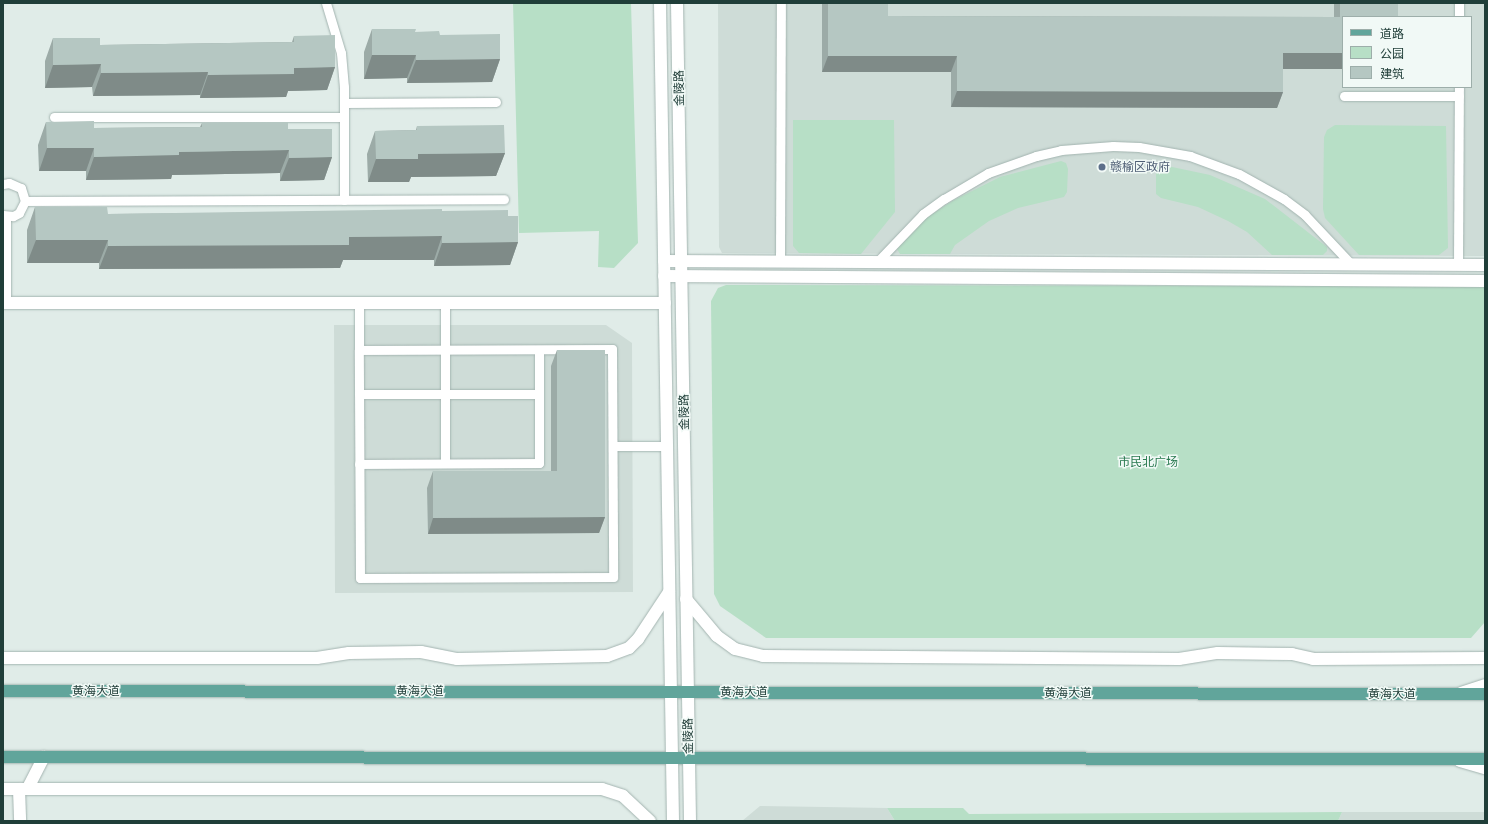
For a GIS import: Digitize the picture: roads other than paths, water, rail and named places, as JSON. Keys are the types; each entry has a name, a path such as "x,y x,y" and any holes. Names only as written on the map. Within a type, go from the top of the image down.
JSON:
{"main road":[{"name":"黄海大道","path":"3,690 1485,694"},
{"path":"3,757 1485,759"}],"street":[{"name":"金陵路","path":"660,3 672,821"},
{"name":"金陵路","path":"677,3 690,821"},
{"path":"664,261 1485,265"},
{"path":"664,276 1485,280"},
{"path":"5,303 665,303"},
{"path":"3,658 317,658 349,653 414,652 457,659 607,656 629,648 638,639 669,592"},
{"path":"686,599 717,636 735,649 763,656 1180,659 1218,653 1292,654 1313,659 1485,658"},
{"path":"1458,694 1485,685"},
{"path":"20,821 24,788 44,757"},
{"path":"1455,759 1485,768"},
{"path":"4,787 602,789 623,796 650,821"}],"lane":[{"path":"326,3 340,53 344,103 344,200"},
{"path":"780,262 781,3"},
{"path":"1459,3 1459,16"},
{"path":"1344,96 1459,92 1458,265"},
{"path":"344,103 496,102"},
{"path":"54,117 344,117"},
{"path":"877,262 923,214 954,192 988,173 1030,158 1061,150 1113,146 1139,147 1190,156 1239,174 1284,199 1304,215 1351,264"},
{"path":"3,184 9,183 21,188 25,201 19,213 5,216 5,303"},
{"path":"25,201 504,199"},
{"path":"359,303 359,350 359,464 360,578 613,578 612,349 359,350"},
{"path":"445,303 445,463"},
{"path":"359,464 539,463 539,350"},
{"path":"359,394 539,394"},
{"path":"612,446 667,446"}],"place":[{"name":"赣榆区政府","path":"1102,167"}],"park label":[{"name":"市民北广场","path":"1148,462"}]}
